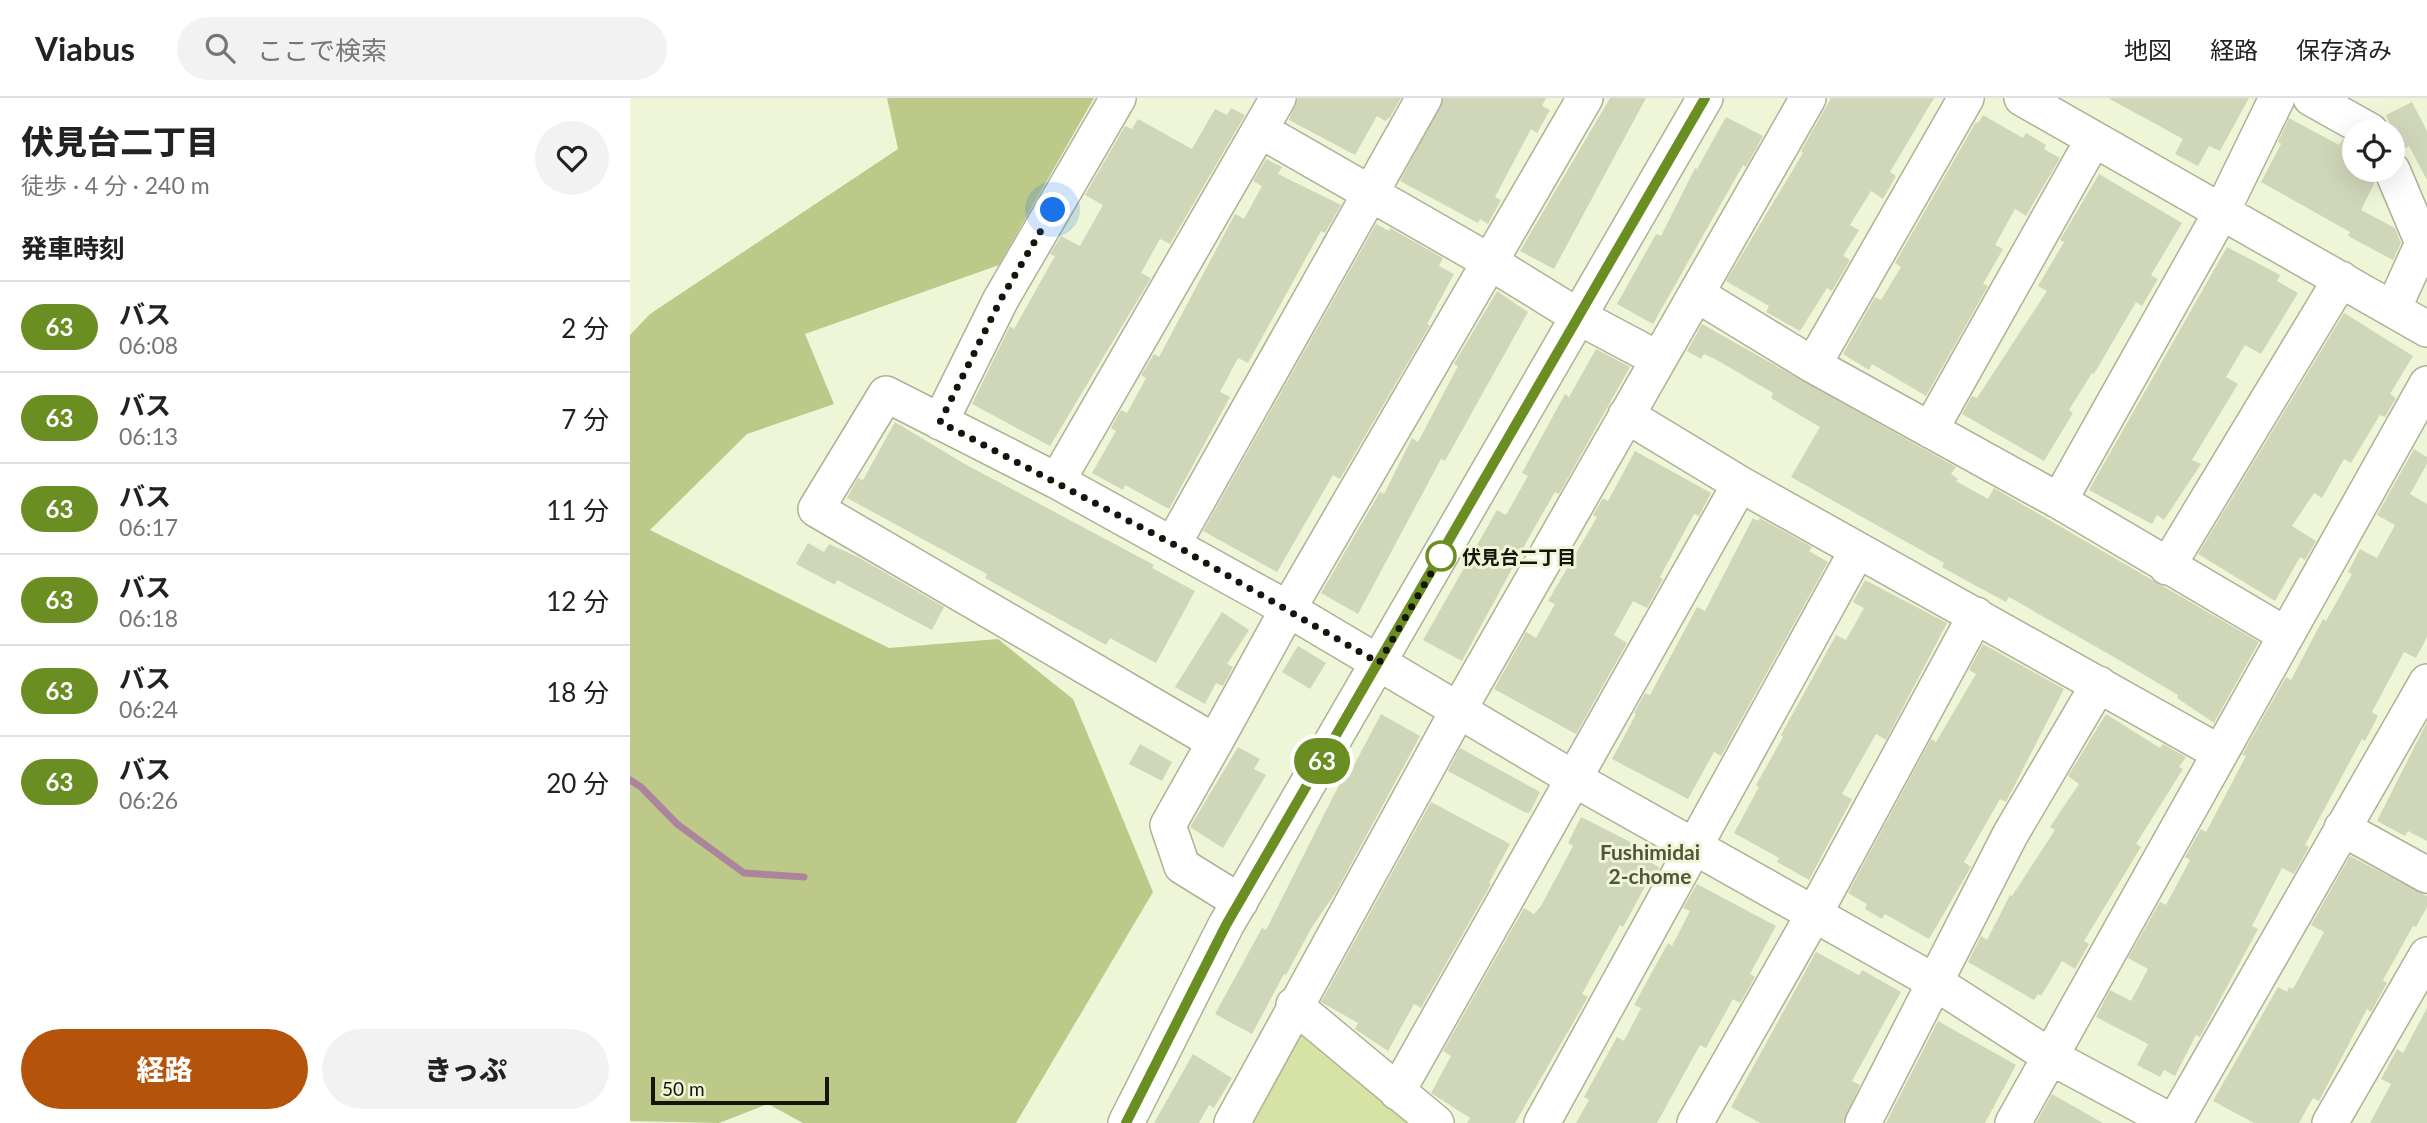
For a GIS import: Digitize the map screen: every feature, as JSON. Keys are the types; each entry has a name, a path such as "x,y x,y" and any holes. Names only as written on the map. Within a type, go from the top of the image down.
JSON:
{"street":[{"path":"940,422 1001,299 1118,98"},
{"path":"1057,481 1278,98"},
{"path":"1173,544 1424,98"},
{"path":"1240,902 1182,866 1168,825 1289,609 1586,98"},
{"path":"1126,1123 1240,902 1705,98"},
{"path":"1231,1123 1459,709 1658,359 1698,295 1808,98"},
{"path":"1813,365 1966,98"},
{"path":"2022,98 2093,141 2222,211 2427,329"},
{"path":"2059,501 2222,211 2277,98"},
{"path":"2311,98 2349,119"},
{"path":"1260,130 1490,262 1579,317 1658,359"},
{"path":"1930,430 2093,141"},
{"path":"2393,309 2423,243 2397,182"},
{"path":"2167,567 2341,279"},
{"path":"1698,295 1813,365 2059,501 2286,635"},
{"path":"2013,1123 2427,384"},
{"path":"1215,743 816,509 886,394 1057,481 1289,609 1576,780 1933,982 2051,1057 2174,1123 2342,828 2418,717 2427,682"},
{"path":"1626,415 1857,551 2220,752"},
{"path":"1397,1092 1576,780 1740,484"},
{"path":"1542,1123 1857,551"},
{"path":"1695,1123 1814,914 1976,615"},
{"path":"1863,1123 2010,835 2099,684"},
{"path":"2342,828 2427,875"},
{"path":"2330,1123 2427,955"},
{"path":"1294,1005 1436,1123"}],"green space":[{"path":"887,98 1094,98 999,265 805,334 834,404 747,434 650,530 889,648 998,639 1073,699 1153,892 1016,1123 803,1123 768,1104 719,1123 630,1121 630,335 650,314 898,149"},
{"path":"1303,1027 1420,1123 1249,1123"}],"building":[{"path":"1298,98 1401,98 1385,121 1377,116 1355,155 1289,120"},
{"path":"1444,98 1546,98 1542,106 1550,110 1537,133 1531,129 1495,197 1501,200 1488,224 1480,219 1478,223 1400,181"},
{"path":"1610,98 1646,98 1554,269 1520,251"},
{"path":"1831,98 1934,98 1890,172 1896,176 1883,199 1871,191 1850,225 1859,230 1843,256 1850,260 1832,291 1827,288 1800,331 1766,312 1769,306 1726,281 1803,153 1801,151"},
{"path":"2108,98 2249,98 2220,151 2209,146 2198,166 2175,154 2183,139"},
{"path":"2412,102 2427,131 2427,180 2409,146 2405,148 2405,119 2388,119 2386,115"},
{"path":"1231,108 1245,115 1170,244 1160,239 1141,273 1151,278 1050,446 972,404 1010,326 1014,329 1055,256 1050,254 1061,236 1080,246 1103,205 1085,195 1125,126 1132,129 1138,119 1192,149 1215,109 1227,115"},
{"path":"1983,115 2023,138 2026,133 2046,145 2044,149 2060,158 2026,216 2015,209 1995,245 2003,249 1983,284 1988,286 1926,396 1872,364 1869,370 1843,354 1875,297 1881,300 1901,267 1895,263 1976,122 1978,123"},
{"path":"1726,117 1763,136 1746,167 1743,165 1653,324 1617,304 1656,234 1661,236 1695,168 1697,169"},
{"path":"2289,118 2339,145 2342,140 2342,182 2375,182 2361,210 2395,228 2401,243 2393,260 2348,236 2350,232 2261,182 2281,144 2278,142"},
{"path":"1266,159 1282,167 1278,174 1341,205 1325,233 1321,231 1248,363 1238,358 1220,392 1230,397 1169,509 1125,485 1123,490 1092,473 1116,431 1111,428 1121,410 1127,413 1146,378 1141,375 1154,354 1159,357 1235,214 1244,219 1262,186 1253,181"},
{"path":"2099,174 2182,223 2151,275 2158,279 2142,306 2136,302 2094,374 2092,373 2069,410 2073,413 2044,461 1962,414 1972,396 1977,398 2047,291 2038,286 2064,242 2060,240"},
{"path":"1376,224 1389,231 1390,228 1443,258 1439,266 1454,274 1427,324 1430,325 1340,479 1333,475 1277,572 1203,531"},
{"path":"2227,247 2280,275 2277,281 2298,293 2261,354 2245,345 2226,377 2238,384 2192,460 2201,464 2164,520 2157,515 2152,524 2089,490"},
{"path":"1497,291 1528,312 1445,461 1441,459 1358,614 1321,593 1380,492 1384,494 1412,438 1418,442 1458,366 1454,364"},
{"path":"2344,313 2413,356 2390,394 2396,398 2385,417 2380,415 2351,463 2344,459 2322,498 2314,493 2292,526 2316,541 2305,560 2300,557 2275,601 2198,554"},
{"path":"1702,324 1956,467 1951,474 1958,479 1956,481 1988,499 1994,488 2259,642 2214,723 2177,698 2178,695 2119,660 2009,597 2006,602 1967,581 1942,567 1944,563 1791,477 1820,427 1771,398 1773,393 1715,359 1704,354 1701,359 1687,351"},
{"path":"1596,349 1630,367 1559,494 1555,492 1533,530 1462,661 1423,640 1497,510 1506,515 1528,476 1522,473 1565,394 1569,397"},
{"path":"895,422 963,463 1154,565 1152,568 1195,591 1156,663 1110,638 1106,645 985,578 987,574 847,498 858,478 863,480"},
{"path":"2414,449 2427,457 2427,464 2410,494 2427,504 2427,637 2416,658 2404,652 2372,712 2378,716 2365,741 2362,739 2305,845 2309,847 2294,874 2282,868 2252,926 2258,929 2200,1037 2196,1035 2175,1076 2164,1070 2160,1077 2137,1065 2148,1044 2096,1017 2110,990 2131,1001 2148,969 2128,958 2160,902 2166,905 2190,860 2185,857 2201,829 2206,832 2246,756 2242,755 2286,677 2291,680 2323,619 2326,621 2352,574 2348,572 2360,549 2377,558 2395,525 2377,515"},
{"path":"1635,451 1711,493 1699,516 1694,514 1660,577 1663,579 1647,608 1633,601 1614,635 1627,643 1576,734 1494,689 1526,632 1536,638 1555,604 1548,601 1597,517 1593,515 1603,498 1608,501"},
{"path":"1753,518 1758,521 1760,518 1812,547 1809,551 1828,562 1721,756 1714,752 1688,799 1612,759 1645,693 1650,695 1697,607 1705,611"},
{"path":"808,543 824,552 829,544 858,557 944,607 932,630 837,580 835,585 796,564"},
{"path":"1865,580 1947,623 1886,740 1876,734 1842,794 1852,799 1809,880 1777,862 1779,858 1734,833 1759,787 1756,785 1783,737 1781,735 1836,635 1846,640 1864,608 1853,602"},
{"path":"1222,612 1249,630 1227,664 1233,667 1223,686 1216,683 1205,704 1175,687"},
{"path":"1983,644 2064,689 2006,802 2000,799 1964,862 1971,867 1929,939 1885,914 1882,919 1865,909 1867,904 1848,893 1931,739 1936,742 1976,674 1969,670"},
{"path":"1298,646 1326,663 1310,689 1282,672"},
{"path":"1381,714 1420,736 1336,892 1312,927 1286,975 1284,974 1252,1034 1215,1014 1262,928 1266,930 1347,769 1351,771"},
{"path":"2106,714 2160,748 2163,744 2186,757 2179,767 2183,769 2136,844 2141,847 2084,941 2089,944 2075,969 2062,961 2041,996 2038,994 2034,1000 1968,962 1981,936 1987,940 2010,895 2012,896 2055,830 2050,827 2079,784 2068,776"},
{"path":"2427,722 2427,841 2408,831 2405,836 2377,821"},
{"path":"1140,744 1172,762 1162,781 1129,764"},
{"path":"1238,747 1260,759 1254,769 1266,775 1223,848 1190,827"},
{"path":"1460,748 1540,792 1530,812 1526,813 1448,771"},
{"path":"1431,802 1510,844 1489,883 1491,884 1421,1008 1414,1004 1388,1051 1355,1029 1358,1023 1321,1002"},
{"path":"1581,817 1654,854 1650,862 1660,868 1650,885 1647,883 1623,927 1620,925 1582,994 1588,997 1515,1123 1467,1123 1470,1118 1431,1093 1451,1056 1443,1051 1524,908 1534,914 1541,906 1573,846 1568,843"},
{"path":"2350,856 2427,896 2427,907 2416,927 2413,926 2383,980 2387,983 2371,1012 2367,1009 2319,1101 2313,1098 2299,1123 2254,1123 2213,1101 2278,987 2287,992 2289,987 2293,989 2324,932 2311,925"},
{"path":"1697,884 1776,926 1750,974 1755,977 1740,1003 1733,999 1706,1048 1700,1045 1657,1123 1576,1123 1589,1100 1584,1097 1617,1037 1624,1041 1641,1008 1634,1005 1668,943 1672,946 1690,911 1683,908"},
{"path":"1816,952 1859,975 1862,970 1901,992 1852,1081 1860,1085 1843,1123 1760,1123 1731,1107"},
{"path":"2427,1008 2427,1123 2370,1123 2391,1084 2381,1079 2397,1049 2403,1053"},
{"path":"1938,1021 2016,1065 1985,1123 1886,1123"},
{"path":"1193,1054 1232,1078 1214,1108 1209,1105 1199,1123 1154,1123"},
{"path":"2052,1094 2103,1123 2036,1123"}],"waterway":[{"path":"630,780 641,787 677,824 744,873 804,877"}],"bus line":[{"name":"63","path":"1126,1123 1226,925 1705,98"}],"place":[{"name":"伏見台二丁目","path":"1441,556"}],"district":[{"name":"Fushimidai 2-chome","path":"1650,863"}],"route":[{"path":"1053,210 1001,299 940,422 1173,544 1379,663 1441,556"}]}
